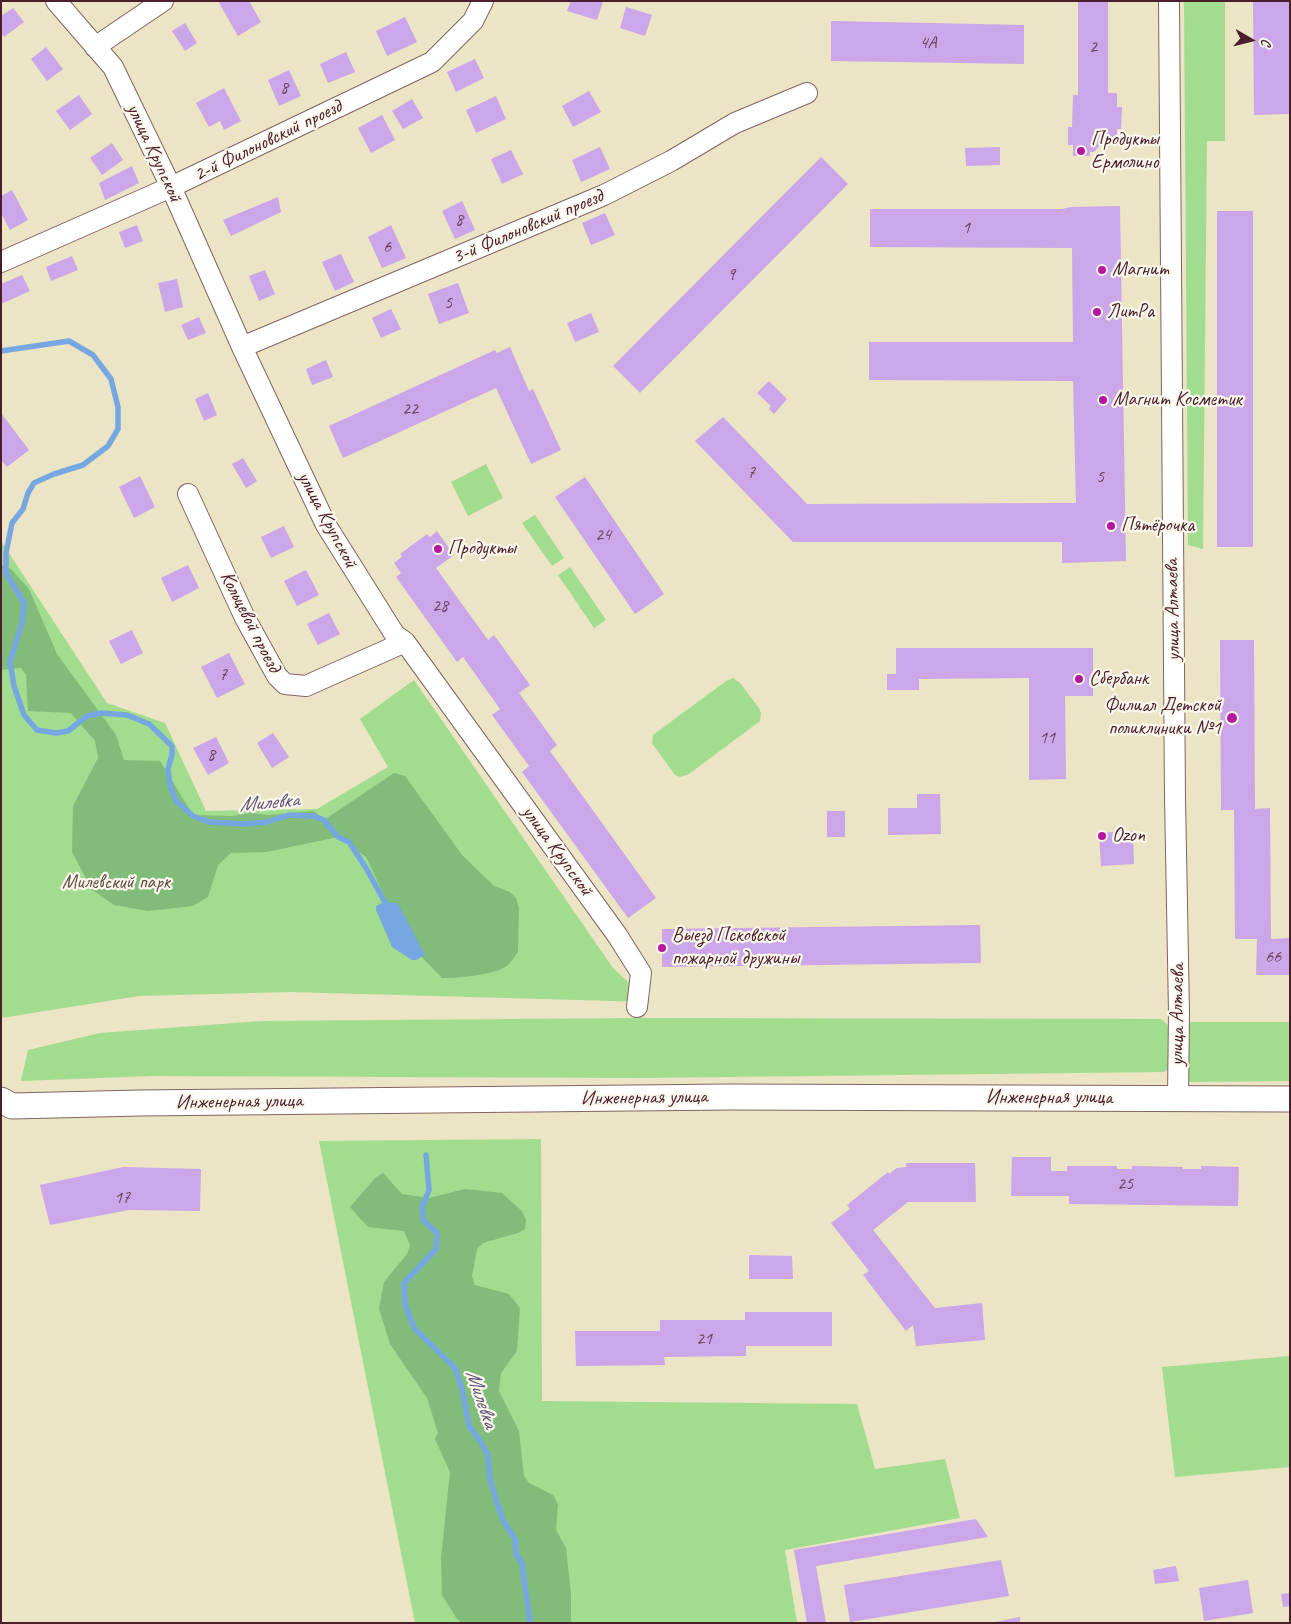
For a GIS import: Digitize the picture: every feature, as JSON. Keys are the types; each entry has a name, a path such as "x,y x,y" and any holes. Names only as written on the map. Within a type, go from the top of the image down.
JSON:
{"main road":[{"name":"Инженерная улица","path":"1,1100 12,1106 140,1102 730,1097 1290,1100"}],"street":[{"name":"улица Крупской","path":"56,1 113,68 171,187 242,347 326,525 394,635 405,642 617,935 641,973 637,1007"},
{"path":"95,47 163,1"},
{"name":"2-й Филоновский проезд","path":"1,262 171,187 432,62 473,21 483,1"},
{"name":"улица Алтаева","path":"1169,1 1178,1098"},
{"name":"3-й Филоновский проезд","path":"242,347 604,195 671,161 735,123 807,93"},
{"name":"Кольцевой проезд","path":"188,494 245,618 277,676 285,684 306,686 405,642"}],"green space":[{"path":"1184,1 1225,1 1225,141 1207,141 1203,549 1188,545"},
{"path":"486,464 503,498 468,516 451,482"},
{"path":"535,515 564,558 552,566 522,523"},
{"name":"Милевский парк","path":"1,541 107,703 165,723 206,811 317,809 388,767 360,719 414,680 613,968 650,1002 290,992 139,996 1,1018"},
{"path":"1,565 11,569 29,589 57,654 116,735 124,760 160,761 193,815 232,816 251,813 267,815 314,811 324,820 394,773 405,776 462,855 494,886 510,892 516,898 519,908 518,952 512,960 508,965 486,974 442,978 405,940 366,857 338,837 267,852 231,853 218,865 208,897 193,906 148,911 114,905 92,890 72,852 73,806 98,758 95,741 71,713 28,711 26,675 21,668 1,670"},
{"path":"570,567 606,620 594,628 558,575"},
{"path":"733,678 740,683 759,708 761,713 760,721 689,774 680,777 675,775 652,743 653,735 726,681"},
{"path":"639,1018 1161,1019 1176,1032 1175,1066 1164,1072 640,1078 152,1076 21,1081 28,1050 100,1033 261,1021"},
{"path":"1188,1022 1290,1022 1290,1081 1188,1082"},
{"path":"541,1139 542,1401 857,1404 875,1469 945,1459 960,1518 785,1550 797,1623 415,1623 319,1141"},
{"path":"383,1173 402,1194 429,1198 465,1189 502,1193 522,1211 526,1220 525,1229 518,1233 483,1243 477,1249 472,1276 475,1285 509,1294 520,1308 517,1351 501,1373 499,1391 519,1431 524,1476 529,1483 553,1495 558,1504 556,1530 566,1548 571,1594 571,1623 462,1623 457,1619 442,1595 441,1558 450,1472 435,1439 438,1433 427,1398 390,1344 379,1309 384,1282 407,1254 410,1245 404,1231 368,1227 350,1207 375,1178"},
{"path":"1290,1356 1290,1467 1175,1477 1162,1367"}],"water":[{"path":"384,902 397,903 425,955 412,960 392,947 376,910 376,906"}],"building":[{"path":"218,1 249,1 261,22 238,36"},
{"path":"571,1 603,1 597,20 567,11"},
{"path":"1078,1 1108,1 1108,93 1117,93 1117,107 1122,107 1121,129 1117,129 1117,138 1101,138 1101,144 1094,152 1090,152 1090,156 1073,156 1073,145 1068,145 1068,127 1072,127 1073,95 1078,95"},
{"path":"1253,1 1290,1 1290,114 1254,115"},
{"path":"626,7 652,15 645,36 620,28"},
{"path":"13,8 24,22 4,37 1,33 1,16"},
{"path":"405,17 417,42 387,56 376,31"},
{"path":"831,21 1024,25 1024,64 831,61"},
{"path":"185,23 197,43 185,51 172,31"},
{"path":"46,47 63,69 47,81 31,59"},
{"path":"346,52 355,72 328,83 320,64"},
{"path":"475,59 484,78 456,92 447,72"},
{"path":"289,70 301,96 279,106 268,80"},
{"path":"224,88 241,121 224,130 220,121 209,127 196,103"},
{"path":"589,91 601,112 573,127 562,106"},
{"path":"79,95 92,114 70,130 56,111"},
{"path":"496,96 506,119 476,133 466,110"},
{"path":"412,99 423,118 403,129 392,111"},
{"path":"382,115 395,140 371,153 358,128"},
{"path":"112,143 123,160 102,175 90,158"},
{"path":"600,147 610,169 581,182 572,160"},
{"path":"1000,147 1000,165 966,166 965,148"},
{"path":"511,150 523,174 502,184 491,159"},
{"path":"821,157 848,184 640,393 613,366"},
{"path":"132,166 139,183 105,200 99,183"},
{"path":"12,190 28,220 10,230 1,213 1,196"},
{"path":"278,197 281,212 231,236 223,220"},
{"path":"462,201 475,230 455,239 442,211"},
{"path":"1120,206 1126,561 1062,563 1062,542 793,542 695,441 723,417 807,504 1076,503 1073,381 869,380 869,342 1073,342 1072,248 870,247 870,209 1062,209 1071,207"},
{"path":"1217,211 1253,211 1253,547 1217,547"},
{"path":"605,213 615,235 591,245 582,223"},
{"path":"137,225 143,241 125,248 119,232"},
{"path":"391,225 406,258 382,268 368,237"},
{"path":"341,254 354,282 335,291 322,262"},
{"path":"72,256 78,270 51,281 46,267"},
{"path":"265,270 275,294 259,301 249,276"},
{"path":"22,275 30,291 1,304 1,284"},
{"path":"177,279 183,307 165,312 158,283"},
{"path":"458,283 469,313 439,324 428,294"},
{"path":"391,309 401,329 381,338 372,318"},
{"path":"591,313 599,332 575,342 567,323"},
{"path":"199,317 206,333 188,340 181,325"},
{"path":"510,347 529,391 533,389 561,450 531,464 496,388 343,458 329,426 495,350 497,353"},
{"path":"326,360 333,377 312,385 306,369"},
{"path":"769,381 787,399 774,414 769,409 771,406 757,393"},
{"path":"208,393 217,415 204,421 195,399"},
{"path":"1,413 29,450 7,467 1,460"},
{"path":"243,458 257,481 246,488 232,464"},
{"path":"140,476 155,507 134,518 119,487"},
{"path":"585,477 664,594 635,614 555,497"},
{"path":"284,526 294,547 271,558 261,537"},
{"path":"437,531 454,555 436,568 488,640 494,635 530,685 519,693 557,745 550,751 656,898 628,918 522,772 529,766 492,715 500,709 463,657 457,662 396,577 401,573 394,563 402,557 400,554 427,534 430,537"},
{"path":"188,565 199,588 172,602 161,578"},
{"path":"306,570 319,595 297,606 284,581"},
{"path":"329,613 340,634 318,645 307,624"},
{"path":"132,630 143,653 121,664 109,641"},
{"path":"1220,640 1254,640 1255,809 1270,808 1271,939 1290,938 1290,975 1256,975 1257,939 1235,939 1234,810 1221,810"},
{"path":"896,648 1093,648 1093,696 1065,696 1066,779 1029,780 1029,678 919,679 919,690 887,690 887,674 896,674"},
{"path":"229,653 245,684 217,698 201,667"},
{"path":"273,733 289,757 272,768 257,743"},
{"path":"216,737 229,763 208,775 193,748"},
{"path":"917,794 940,794 941,834 888,835 888,808 917,808"},
{"path":"827,811 845,811 845,837 827,837"},
{"path":"1133,831 1134,864 1101,866 1099,833"},
{"path":"980,925 981,963 662,967 662,929"},
{"path":"1012,1157 1051,1157 1051,1171 1067,1171 1067,1166 1117,1166 1117,1169 1132,1169 1132,1166 1183,1167 1183,1169 1201,1169 1201,1166 1239,1167 1238,1206 1069,1204 1069,1196 1011,1196"},
{"path":"906,1163 975,1163 976,1202 908,1202 873,1230 935,1308 982,1303 985,1340 916,1346 913,1325 906,1331 863,1275 869,1271 831,1223 850,1209 847,1205 888,1172 889,1174 897,1168 906,1167"},
{"path":"123,1167 201,1169 200,1211 129,1210 50,1225 40,1185"},
{"path":"749,1255 792,1256 793,1279 749,1279"},
{"path":"745,1312 832,1312 832,1346 746,1346 746,1356 664,1357 665,1365 576,1366 575,1331 660,1331 660,1320 745,1320"},
{"path":"976,1519 988,1537 816,1566 826,1623 807,1623 794,1550"},
{"path":"1001,1560 1009,1596 850,1622 844,1585"},
{"path":"1176,1566 1179,1581 1155,1584 1153,1570"},
{"path":"1248,1580 1253,1613 1204,1621 1199,1588"},
{"path":"1290,1593 1290,1606 1283,1607 1281,1594"},
{"path":"1020,1617 1020,1623 995,1623 995,1622"}],"waterway":[{"name":"Милевка","path":"1,351 69,341 93,355 111,379 118,407 118,429 108,446 83,465 54,474 34,483 28,493 23,509 12,523 6,553 6,573 24,603 22,623 10,662 14,686 24,715 37,730 56,733 68,731 87,716 101,713 127,715 149,724 172,746 172,755 168,769 170,785 176,801 193,816 209,822 246,824 267,822 289,815 314,816 324,820 338,837 349,842 388,908"},
{"name":"Милевка","path":"426,1155 429,1190 422,1207 423,1220 437,1233 436,1249 404,1283 405,1304 414,1328 455,1368 462,1389 469,1426 481,1442 488,1456 490,1479 498,1506 503,1520 515,1539 516,1554 522,1563 530,1623"}],"place":[{"name":"Продукты Ермолино","path":"1081,151"},
{"name":"Магнит","path":"1102,270"},
{"name":"ЛитРа","path":"1097,312"},
{"name":"Магнит Косметик","path":"1103,400"},
{"name":"Пятёрочка","path":"1111,526"},
{"name":"Продукты","path":"438,549"},
{"name":"Сбербанк","path":"1079,679"},
{"name":"Филиал Детской поликлиники №1","path":"1232,718"},
{"name":"Ozon","path":"1102,836"},
{"name":"Выезд Псковской пожарной дружины","path":"662,948"}]}
